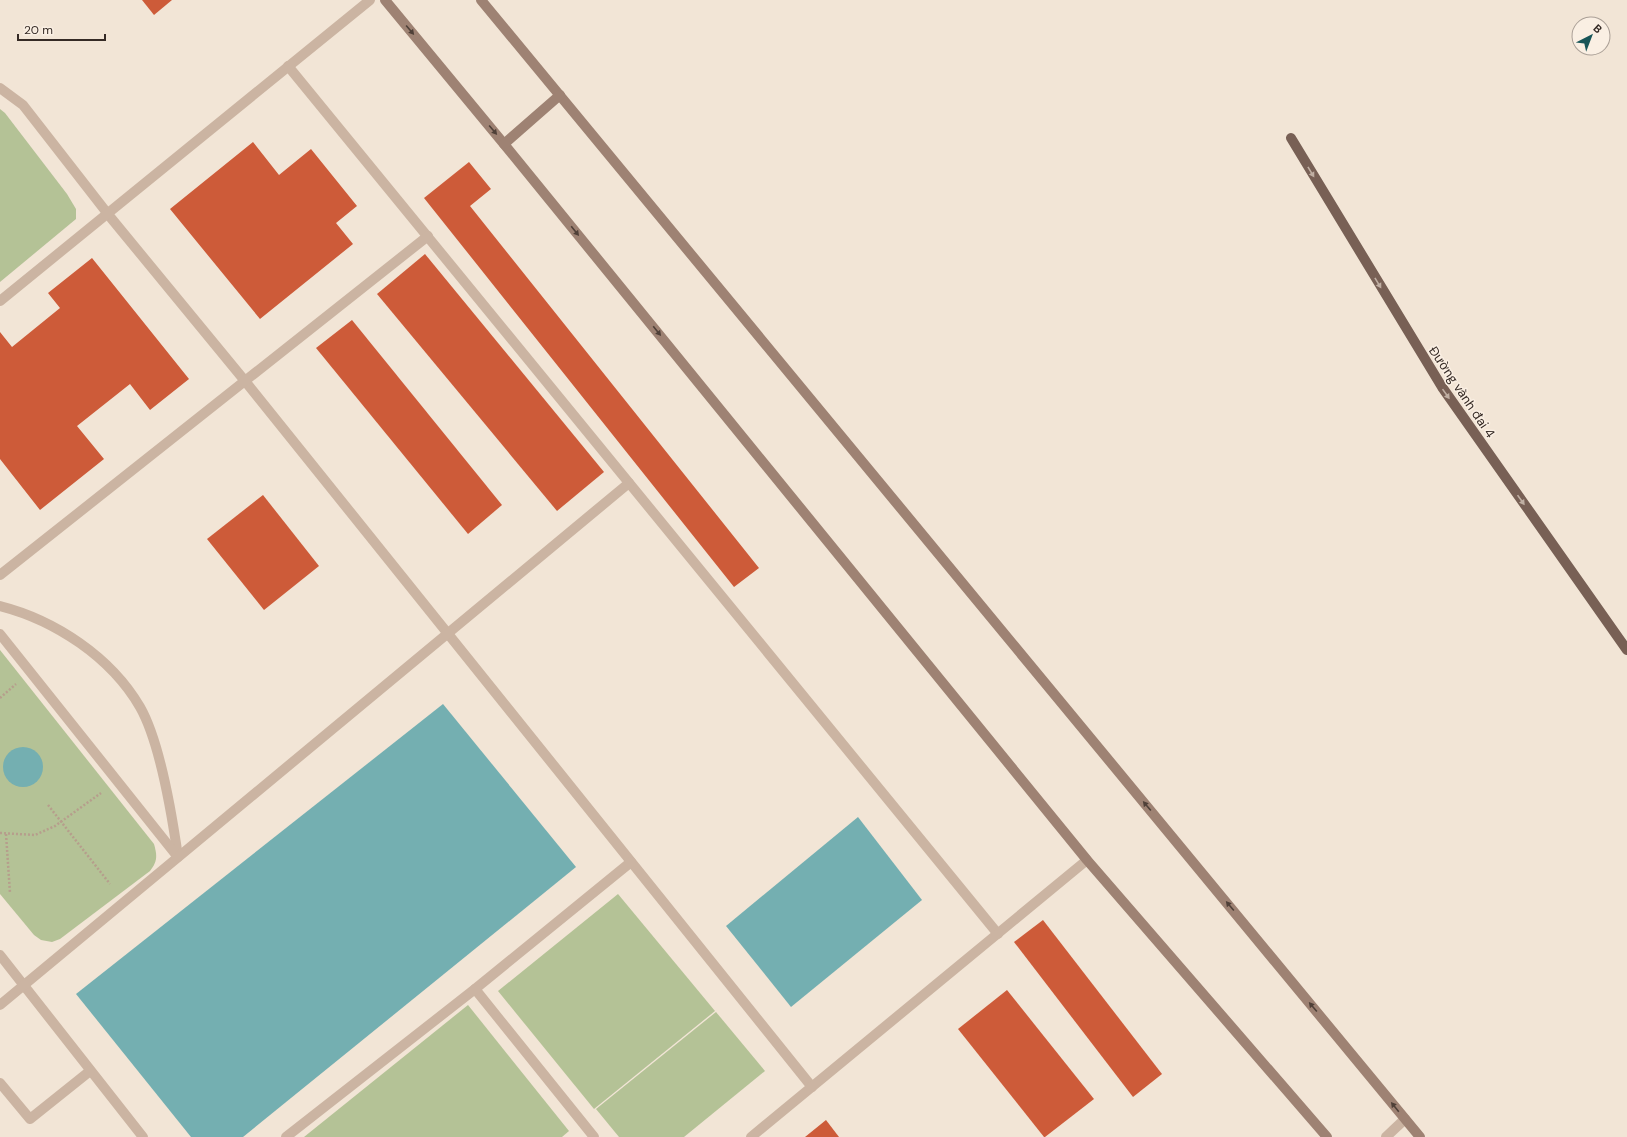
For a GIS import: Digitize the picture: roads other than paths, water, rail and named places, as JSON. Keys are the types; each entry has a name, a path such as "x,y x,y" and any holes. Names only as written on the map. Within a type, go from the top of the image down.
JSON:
{"main road":[{"name":"Đường vành đai 4","path":"1291,138 1442,387 1627,650"}],"street":[{"path":"0,301 370,0"},
{"path":"385,0 1087,860 1327,1137"},
{"path":"481,0 1420,1137"},
{"path":"288,66 998,934"},
{"path":"0,88 23,105 108,214 245,381 812,1087"},
{"path":"504,144 560,95"},
{"path":"0,575 428,236"},
{"path":"0,1004 629,483"},
{"path":"0,606 17,610 46,623 76,641 104,663 125,685 140,708 154,742 174,827 178,857"},
{"path":"0,634 178,857"},
{"path":"751,1137 1087,860"},
{"path":"286,1137 475,989 631,862"},
{"path":"0,955 143,1137"},
{"path":"475,989 594,1137"},
{"path":"0,1083 30,1119 90,1071"},
{"path":"1386,1137 1405,1119"}],"water":[{"path":"443,704 576,867 243,1137 191,1137 76,994"},
{"path":"23,747 37,753 43,767 37,781 23,787 9,781 3,767 9,753"},
{"path":"858,817 922,900 791,1007 726,926"}]}
